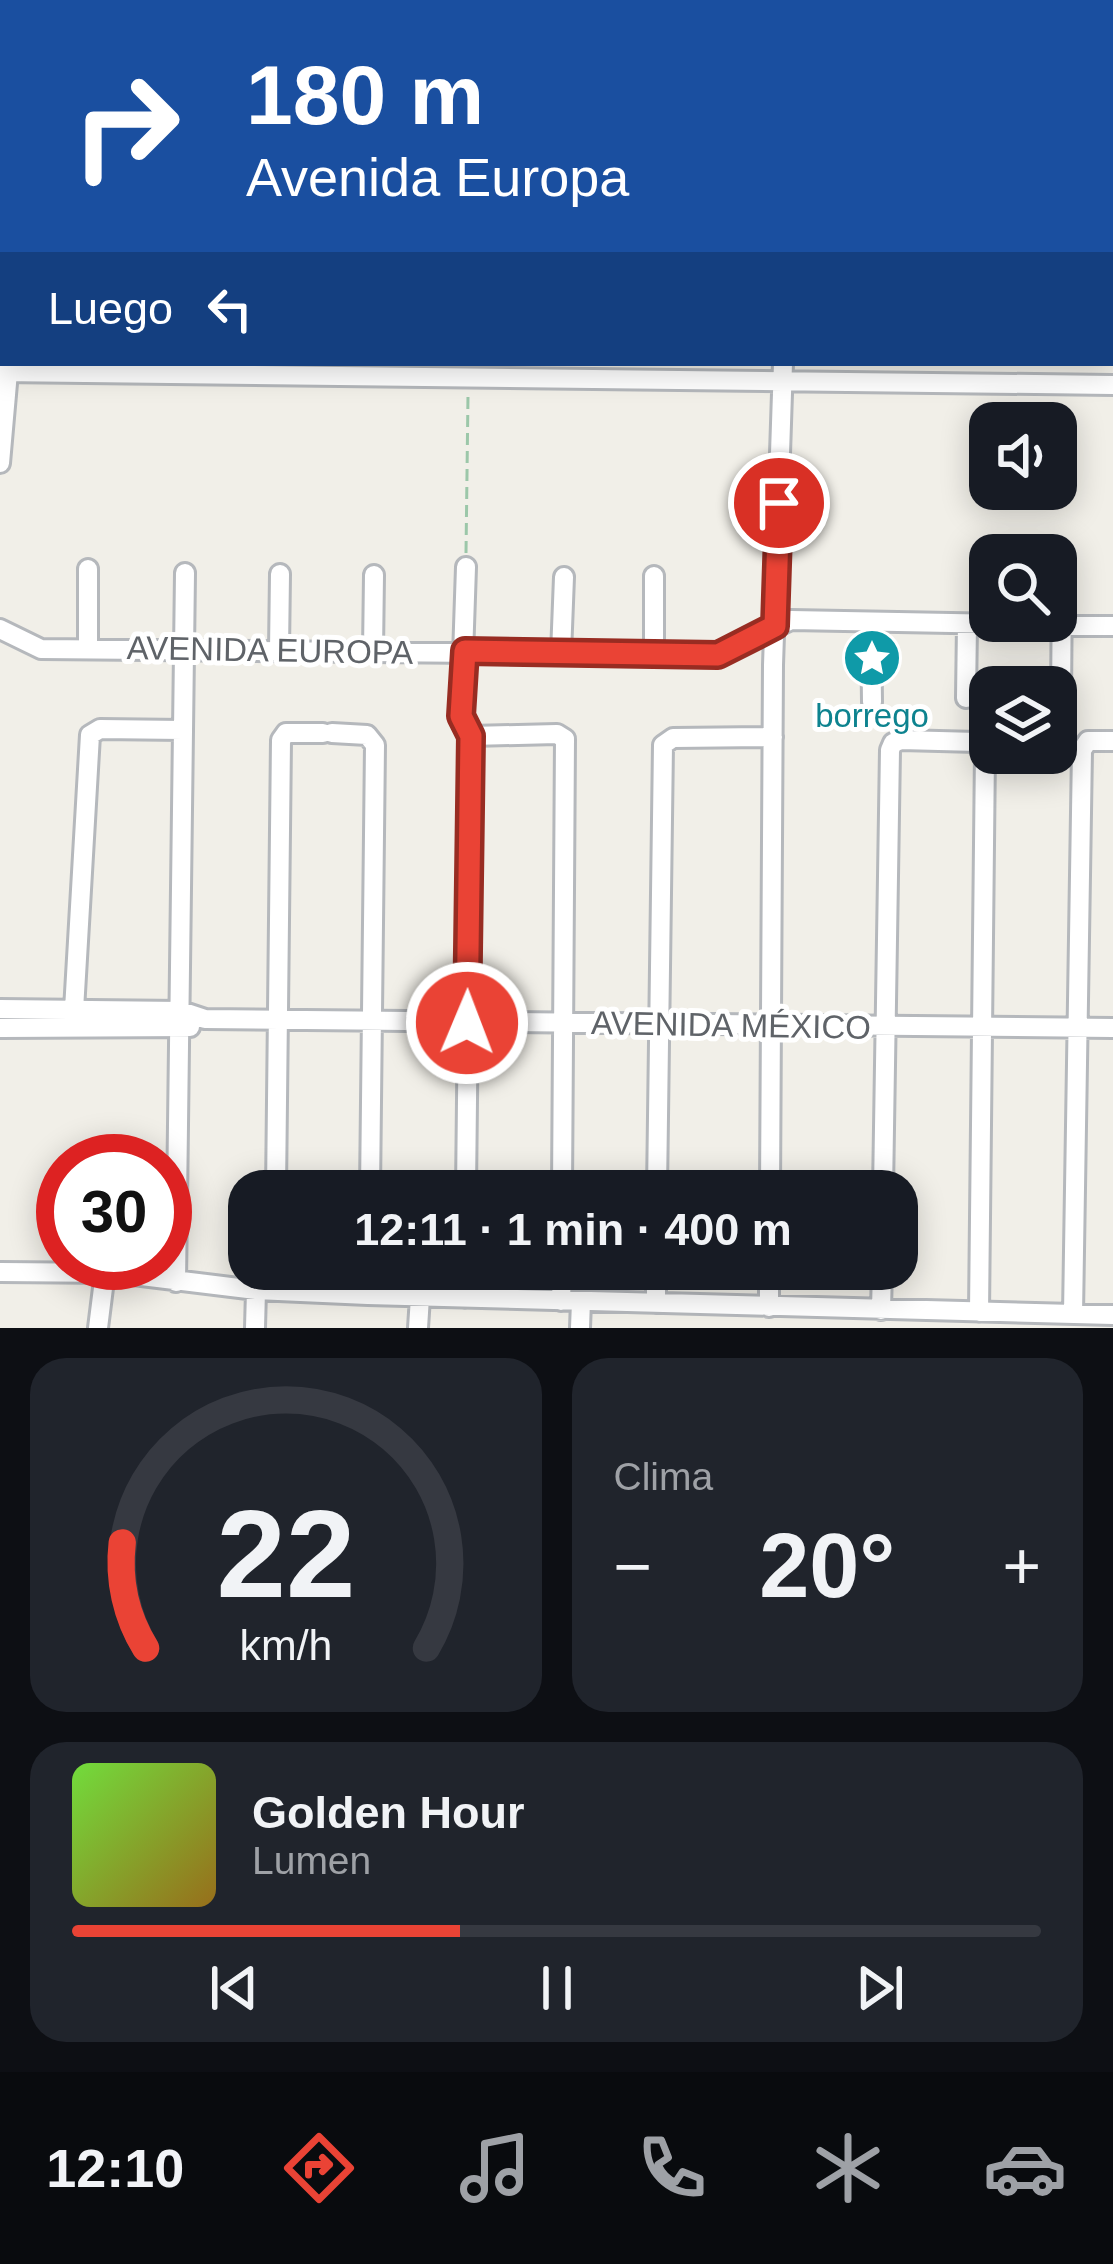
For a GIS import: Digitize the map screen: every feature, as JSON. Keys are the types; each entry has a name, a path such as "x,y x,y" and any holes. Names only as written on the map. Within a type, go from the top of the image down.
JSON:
{"street":[{"path":"978,384 979,366"},
{"path":"1050,366 1050,384"},
{"path":"0,463 4,372 34,368 783,372 978,384 1113,385"},
{"path":"770,1170 773,737 783,372"},
{"path":"466,567 461,716 471,736 466,1170"},
{"path":"88,569 88,648"},
{"path":"178,1134 184,573"},
{"path":"279,650 280,574"},
{"path":"373,651 374,575"},
{"path":"654,576 655,653"},
{"path":"561,654 564,577"},
{"name":"AVENIDA EUROPA","path":"0,628 37,649 723,654 791,620 967,623"},
{"path":"871,622 872,702"},
{"path":"966,698 967,623"},
{"name":"AVENIDA EUROPA","path":"1077,625 1113,626"},
{"path":"74,1010 91,734 100,729 183,730"},
{"path":"276,1170 283,735 328,733 372,737 375,745 370,1170"},
{"path":"471,736 563,736 562,1170"},
{"path":"657,1170 663,745 673,738 773,737"},
{"path":"883,1170 891,746 901,740 981,744 985,751 980,1312"},
{"path":"1063,1319 1079,1028 1082,750 1088,741 1113,741"},
{"name":"AVENIDA MÉXICO","path":"0,1010 74,1010 180,1020"},
{"name":"AVENIDA MÉXICO","path":"0,1028 277,1018 1113,1028"},
{"path":"0,1272 36,1272"},
{"path":"192,1284 420,1298 881,1310 902,1319 980,1312 1063,1319 1113,1315"},
{"path":"98,1328 103,1290"},
{"path":"368,1290 368,1295"},
{"path":"465,1290 465,1298"},
{"path":"568,1290 580,1328"},
{"path":"656,1290 656,1303"},
{"path":"769,1290 769,1307"},
{"path":"881,1290 881,1310"},
{"path":"255,1328 266,1291"},
{"path":"418,1328 420,1298"},
{"path":"739,1328 740,1306"}],"path":[{"path":"466,567 468,370"}],"place":[{"name":"borrego","path":"872,658"}],"route":[{"path":"467,1023 471,736 461,716 465,651 723,654 775,626 779,503"}]}
